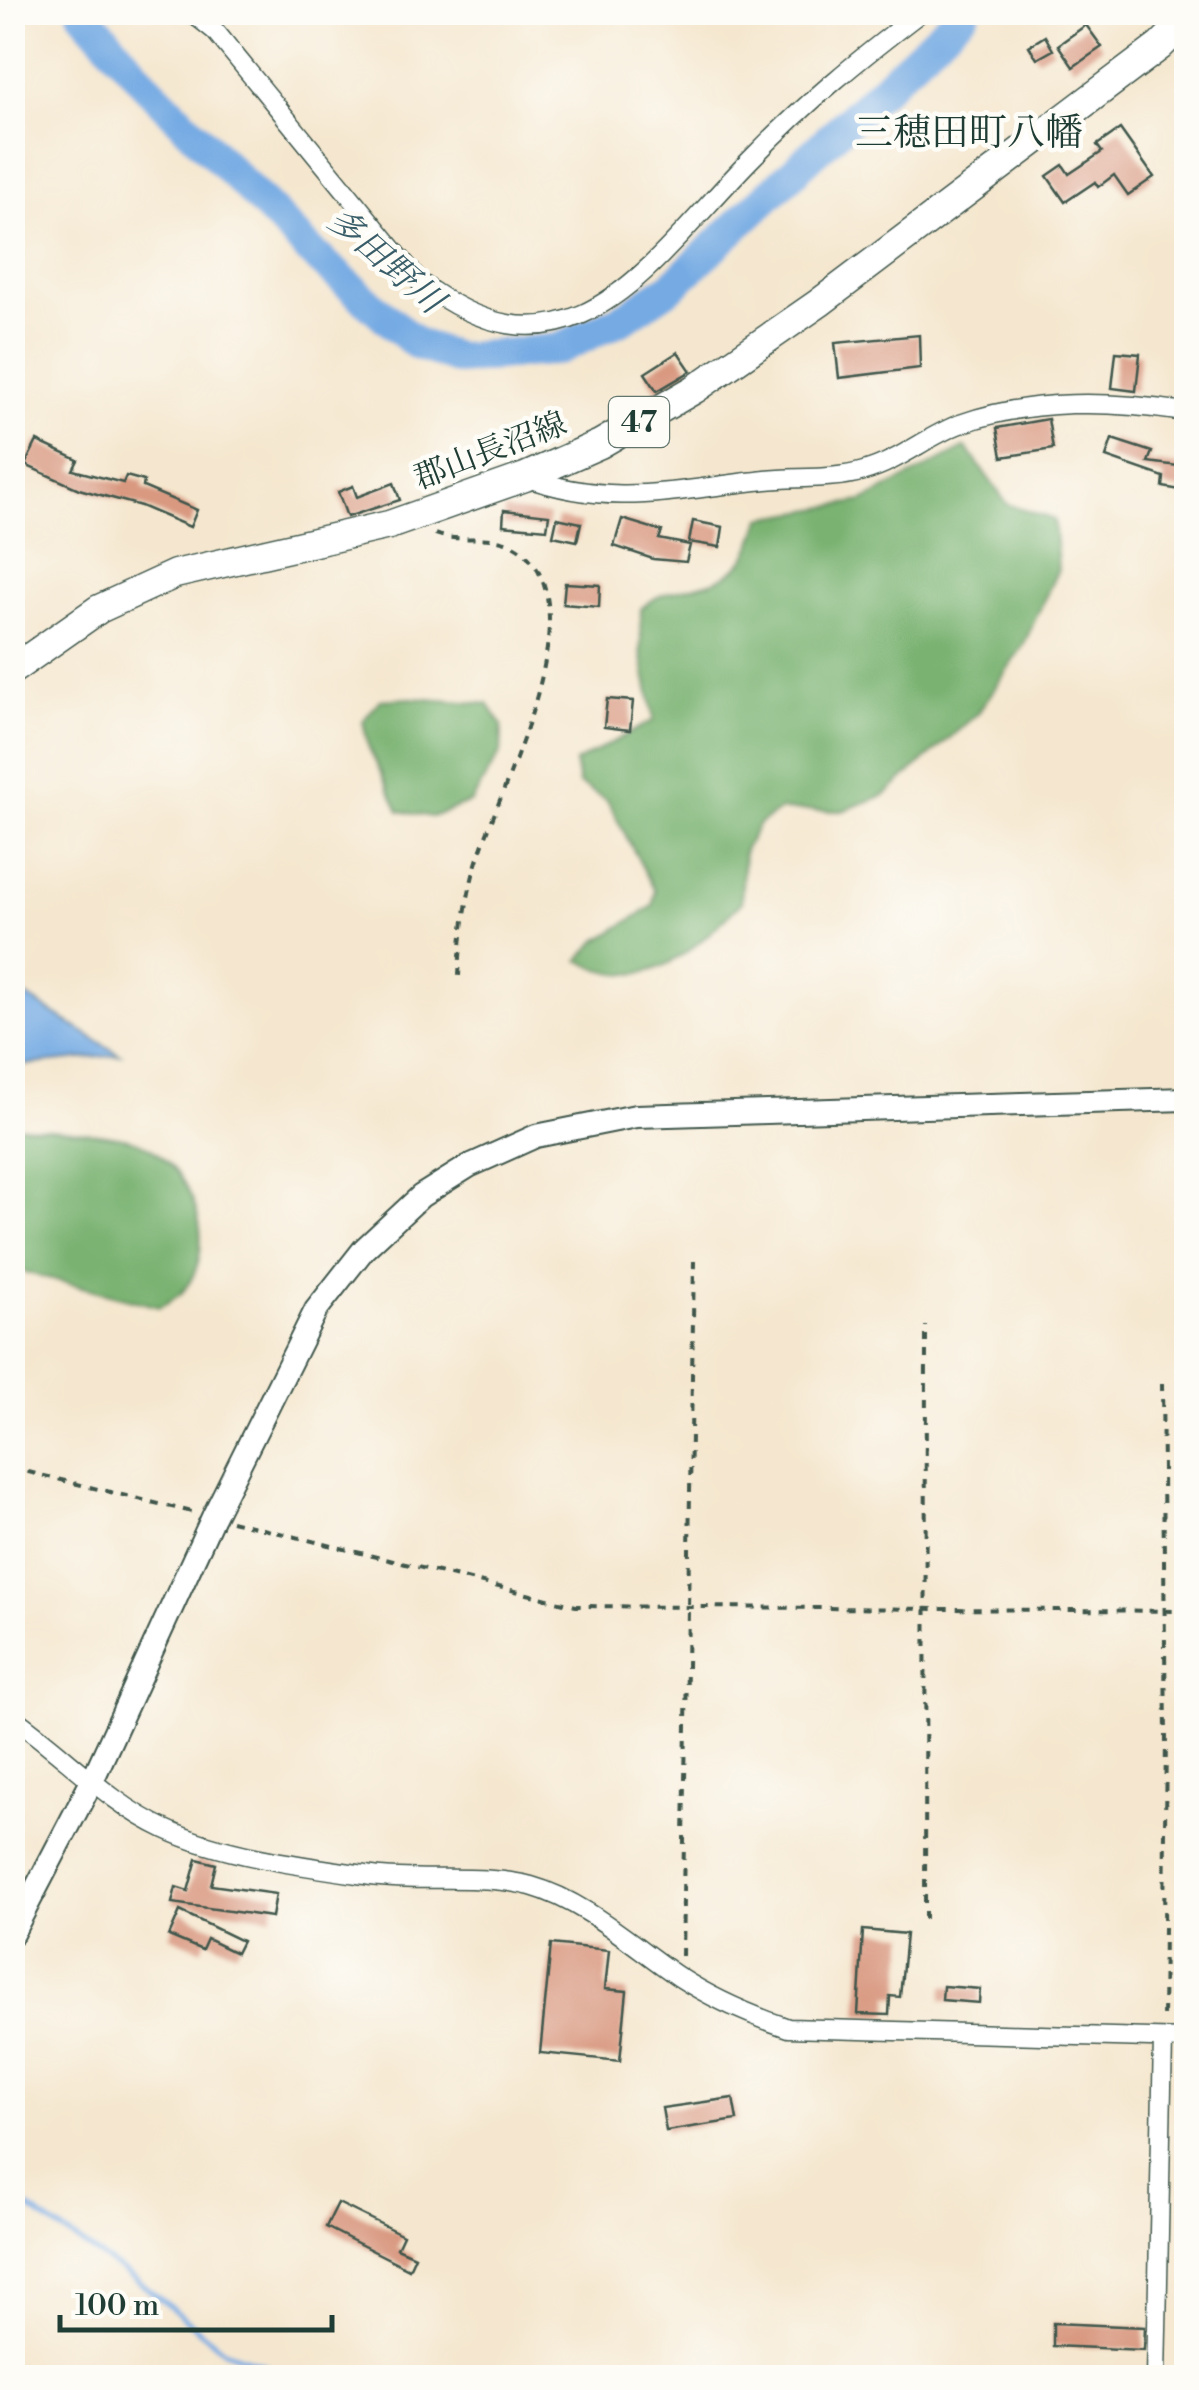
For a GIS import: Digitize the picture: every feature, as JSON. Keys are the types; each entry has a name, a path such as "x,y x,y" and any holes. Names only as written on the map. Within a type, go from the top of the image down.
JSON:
{"main road":[{"name":"郡山長沼線","path":"12,670 99,609 175,574 389,525 525,477 600,444 695,390 819,303 1160,46 1186,20"}],"street":[{"path":"190,12 215,31 420,282 454,308 502,327 586,314 640,280 825,85 921,12"},
{"path":"525,477 571,492 642,496 702,492 740,483 861,472 898,458 958,425 999,414 1087,401 1186,412"},
{"path":"12,1934 92,1780 213,1517 316,1310 380,1232 421,1196 494,1154 566,1127 636,1116 1186,1099"},
{"path":"12,1717 65,1754 92,1780 165,1830 226,1848 373,1876 531,1886 563,1898 734,2008 788,2028 1186,2039"},
{"path":"1156,2378 1163,2038"}],"path":[{"path":"425,512 434,534 441,537 485,537 522,551 543,581 549,625 534,706 474,870 459,978"},
{"path":"682,1978 685,1610 694,1261"},
{"path":"924,1920 926,1326"},
{"path":"1162,1383 1163,2038"},
{"path":"12,1468 558,1603 685,1610 1186,1611"}],"green space":[{"path":"966,447 1007,504 1054,520 1058,569 1023,646 978,713 885,795 842,811 781,810 759,824 744,850 741,903 687,952 649,971 628,974 604,971 579,960 596,942 653,906 655,891 607,800 579,784 575,763 654,720 641,652 641,609 663,595 713,581 736,568 749,552 762,518 863,501"},
{"path":"411,698 488,704 502,725 501,752 471,802 432,817 399,811 369,748 363,721 380,700"},
{"path":"12,1126 133,1140 160,1156 187,1189 200,1230 195,1272 182,1293 159,1307 13,1269"}],"water":[{"path":"13,988 120,1055 13,1066"}],"building":[{"path":"1086,25 1102,47 1073,67 1058,45"},
{"path":"1045,36 1053,50 1037,59 1029,46"},
{"path":"1120,129 1154,177 1128,195 1114,175 1098,187 1095,182 1065,202 1047,176 1063,165 1069,174 1102,152 1097,145"},
{"path":"919,335 920,368 839,378 835,343"},
{"path":"678,352 691,371 657,391 645,373"},
{"path":"1116,352 1140,354 1136,391 1112,388"},
{"path":"1048,419 1053,449 1002,457 997,428"},
{"path":"1112,439 1152,452 1148,462 1186,467 1186,491 1163,487 1164,477 1106,457"},
{"path":"37,441 78,460 73,470 123,483 126,476 144,481 143,487 197,510 190,527 141,506 79,489 25,465"},
{"path":"394,483 400,500 347,517 338,492 353,486 357,497"},
{"path":"504,510 549,515 547,529 503,525"},
{"path":"557,518 581,523 577,541 553,536"},
{"path":"622,519 662,531 659,539 690,545 686,562 653,559 614,546"},
{"path":"693,521 723,527 720,547 689,542"},
{"path":"565,583 600,585 599,607 563,604"},
{"path":"607,699 633,701 630,730 604,727"},
{"path":"197,1859 216,1864 211,1885 276,1894 272,1917 172,1903 176,1887 188,1891"},
{"path":"180,1911 242,1941 236,1953 207,1939 202,1950 169,1936"},
{"path":"863,1930 906,1934 900,1997 890,1996 889,2015 858,2014"},
{"path":"551,1944 609,1950 605,1989 627,1991 620,2061 540,2053"},
{"path":"943,1986 980,1989 979,2003 942,2000"},
{"path":"733,2098 737,2120 666,2131 662,2108"},
{"path":"338,2203 403,2235 397,2248 415,2256 409,2269 326,2227"},
{"path":"1053,2323 1145,2327 1144,2350 1053,2346"}],"waterway":[{"name":"多田野川","path":"83,12 148,87 309,250 415,343 458,359 559,349 627,316 673,285 964,12"},
{"path":"12,2197 143,2285 225,2351 268,2366 280,2378"}],"district":[{"name":"三穂田町八幡","path":"969,132"}]}
